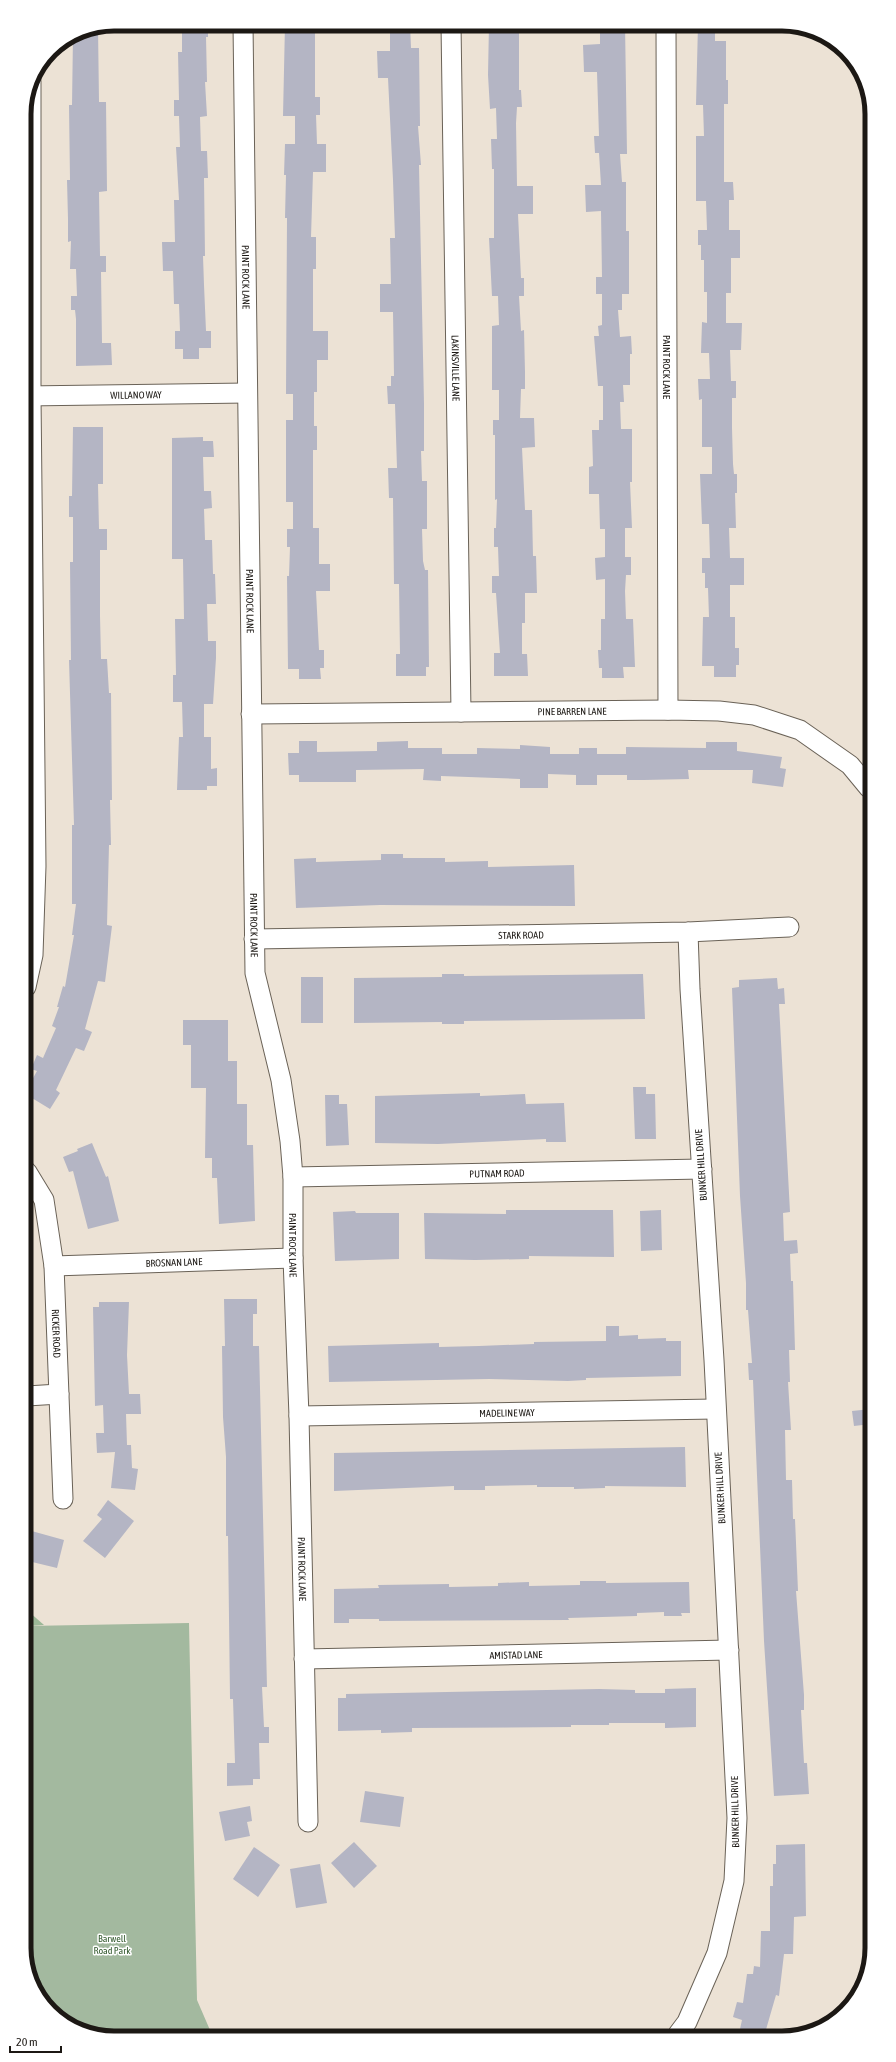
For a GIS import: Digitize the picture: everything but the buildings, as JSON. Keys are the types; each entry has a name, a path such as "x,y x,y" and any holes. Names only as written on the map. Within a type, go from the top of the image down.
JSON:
{"street":[{"name":"PAINT ROCK LANE","path":"243,31 255,973 280,1080 290,1141 293,1177 293,1258 300,1416 308,1822"},
{"name":"LAKINSVILLE LANE","path":"451,31 461,712"},
{"name":"PAINT ROCK LANE","path":"666,31 668,710"},
{"name":"WILLANO WAY","path":"31,396 247,393"},
{"path":"31,680 36,866 33,955 31,964"},
{"name":"PINE BARREN LANE","path":"251,714 668,710 719,711 754,715 800,730 850,765 865,783"},
{"name":"STARK ROAD","path":"254,939 688,932 789,927"},
{"name":"BUNKER HILL DRIVE","path":"680,2031 688,2022 717,1953 734,1881 738,1818 702,1169 690,989 688,932"},
{"name":"PUTNAM ROAD","path":"293,1177 702,1169"},
{"name":"RICKER ROAD","path":"31,1179 44,1200 54,1266 62,1500"},
{"name":"BROSNAN LANE","path":"54,1266 293,1258"},
{"path":"31,1396 59,1394"},
{"name":"MADELINE WAY","path":"300,1416 715,1409"},
{"name":"AMISTAD LANE","path":"304,1659 728,1650"}],"green space":[{"path":"31,1614 44,1625 31,1626"},
{"name":"Barwell Road Park","path":"189,1623 197,2000 210,2031 109,2031 88,2027 73,2020 55,2007 45,1994 35,1974 31,1948 31,1626"}]}
